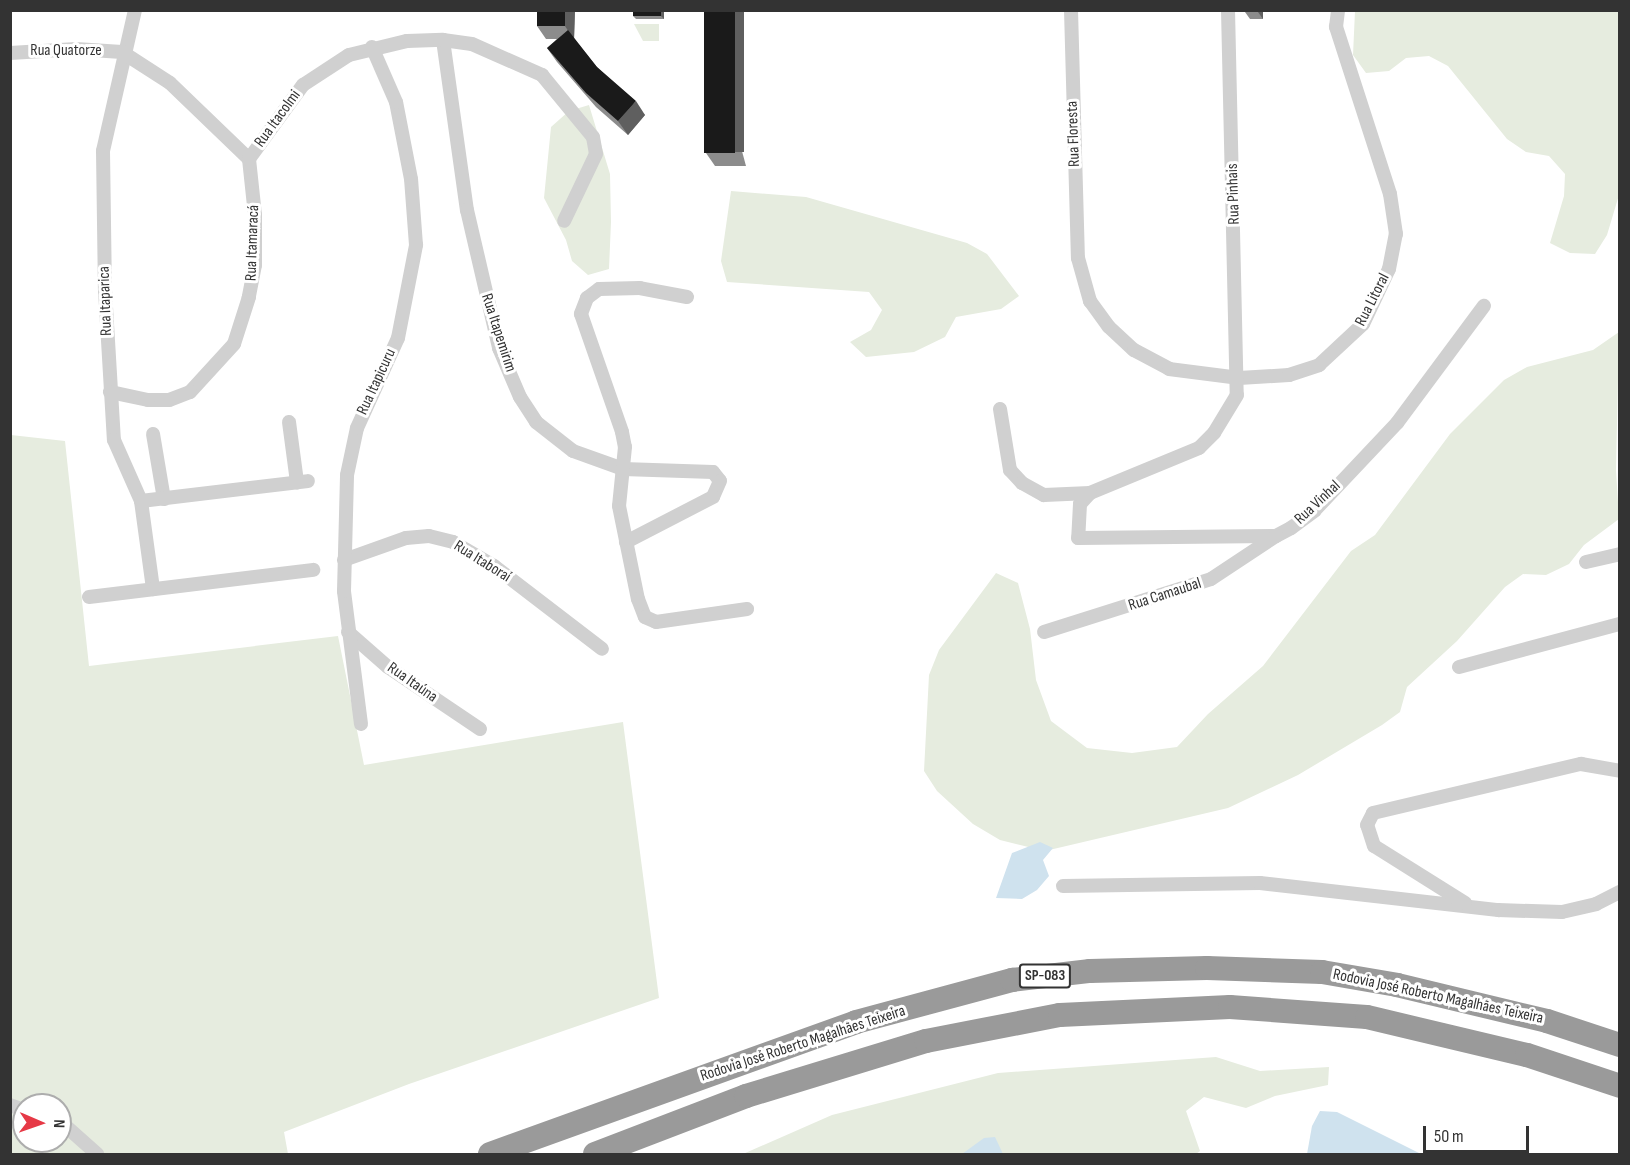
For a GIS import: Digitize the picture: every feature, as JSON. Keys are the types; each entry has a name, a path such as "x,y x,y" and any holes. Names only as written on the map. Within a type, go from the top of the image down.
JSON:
{"highway":[{"name":"Rodovia José Roberto Magalhães Teixeira","path":"490,1155 856,1022 1012,980 1090,971 1207,968 1322,972 1397,985 1547,1021 1620,1045"},
{"name":"Rodovia José Roberto Magalhães Teixeira","path":"595,1155 746,1096 926,1041 1060,1015 1230,1006 1367,1017 1527,1055 1620,1086"}],"street":[{"name":"Rua Itaparica","path":"135,10 123,52 103,151 110,392 114,440 141,501 153,589"},
{"name":"Rua Floresta","path":"1071,10 1078,258 1090,301 1109,327 1134,350 1169,369 1239,378"},
{"name":"Rua Pinhais","path":"1228,10 1239,378"},
{"name":"Rua Litoral","path":"1239,378 1289,375 1319,365 1363,324 1389,269 1396,234 1390,194 1336,27 1338,10"},
{"name":"Rua Itacolmi","path":"249,159 303,85 349,55 372,47 443,40 497,52 542,75 593,137 596,154 564,221"},
{"name":"Rua Itapemirim","path":"443,40 466,210 499,348 520,397 536,422 573,451 623,469 713,472 720,481 713,497 626,542"},
{"name":"Rua Itapicuru","path":"361,724 348,632 344,560 347,475 357,428 398,338 416,245 411,179 396,102 372,47"},
{"name":"Rua Quatorze","path":"10,53 76,49 123,52"},
{"path":"123,52 171,83 249,159"},
{"name":"Rua Itamaracá","path":"110,392 148,400 169,400 190,392 234,344 249,297 255,265 255,204 249,159"},
{"path":"687,297 640,288 599,289 587,298 581,314 622,432 623,469 619,506 638,600 645,617 656,622 747,609"},
{"name":"Rua Vinhal","path":"1276,536 1314,511 1397,423 1484,306"},
{"path":"1000,409 1010,470 1022,483 1044,495 1090,493 1199,448 1229,413 1239,378"},
{"path":"141,501 302,481 289,422"},
{"path":"153,434 164,499"},
{"path":"1090,493 1080,504 1077,532 1083,540 1276,536"},
{"name":"Rua Itaboraí","path":"344,560 406,538 429,536 453,542 494,566 602,649"},
{"name":"Rua Camaubal","path":"1044,632 1211,579 1276,536"},
{"path":"1586,562 1620,554"},
{"path":"88,597 314,570"},
{"path":"1459,668 1620,624"},
{"name":"Rua Itaúna","path":"348,632 388,667 480,729"},
{"path":"1470,906 1374,846 1367,825 1373,813 1581,764 1620,771"},
{"path":"1063,886 1260,883 1470,906 1562,912 1596,904 1620,892"},
{"path":"72,1132 97,1155"}],"shaded area":[{"path":"1355,11 1619,12 1619,195 1607,235 1595,254 1570,253 1550,243 1564,196 1565,174 1549,156 1526,152 1507,139 1448,66 1429,56 1406,58 1389,71 1366,73 1353,55"},
{"path":"634,24 659,24 659,41 643,41"},
{"path":"589,105 610,174 611,222 609,269 588,275 572,261 566,240 544,198 551,127 569,111"},
{"path":"731,191 806,197 967,243 987,254 1019,296 1001,309 956,317 945,337 914,352 866,357 850,342 871,330 882,310 869,292 727,282 721,261"},
{"path":"1619,332 1616,470 1619,519 1584,545 1569,564 1546,575 1523,574 1505,587 1457,641 1407,687 1400,712 1382,725 1298,775 1228,808 1045,851 1000,840 973,824 937,791 924,771 929,675 939,650 996,573 1018,583 1030,629 1036,680 1051,721 1087,748 1132,753 1177,747 1208,714 1263,666 1351,551 1375,535 1450,434 1504,380 1527,367 1593,350"},
{"path":"11,435 65,441 89,666 338,636 364,765 623,722 659,998 409,1084 284,1132 288,1154 11,1154"},
{"path":"1216,1057 1260,1071 1329,1067 1328,1085 1275,1096 1246,1108 1204,1097 1186,1111 1200,1151 1196,1154 743,1154 832,1115 998,1073"}],"water":[{"path":"1040,842 1053,848 1043,860 1049,876 1037,890 1022,899 996,898 1012,853"},
{"path":"1320,1111 1337,1112 1421,1154 1307,1154 1312,1126"},
{"path":"995,1137 1003,1154 962,1154 984,1138"}],"building":[{"path":"537,10 565,10 565,26 537,26"},
{"path":"633,10 661,10 661,16 633,16"},
{"path":"704,10 735,10 735,153 704,153"},
{"path":"1245,10 1259,10 1259,12 1245,12"},
{"path":"568,30 597,67 636,101 618,121 586,93 547,48"}]}
